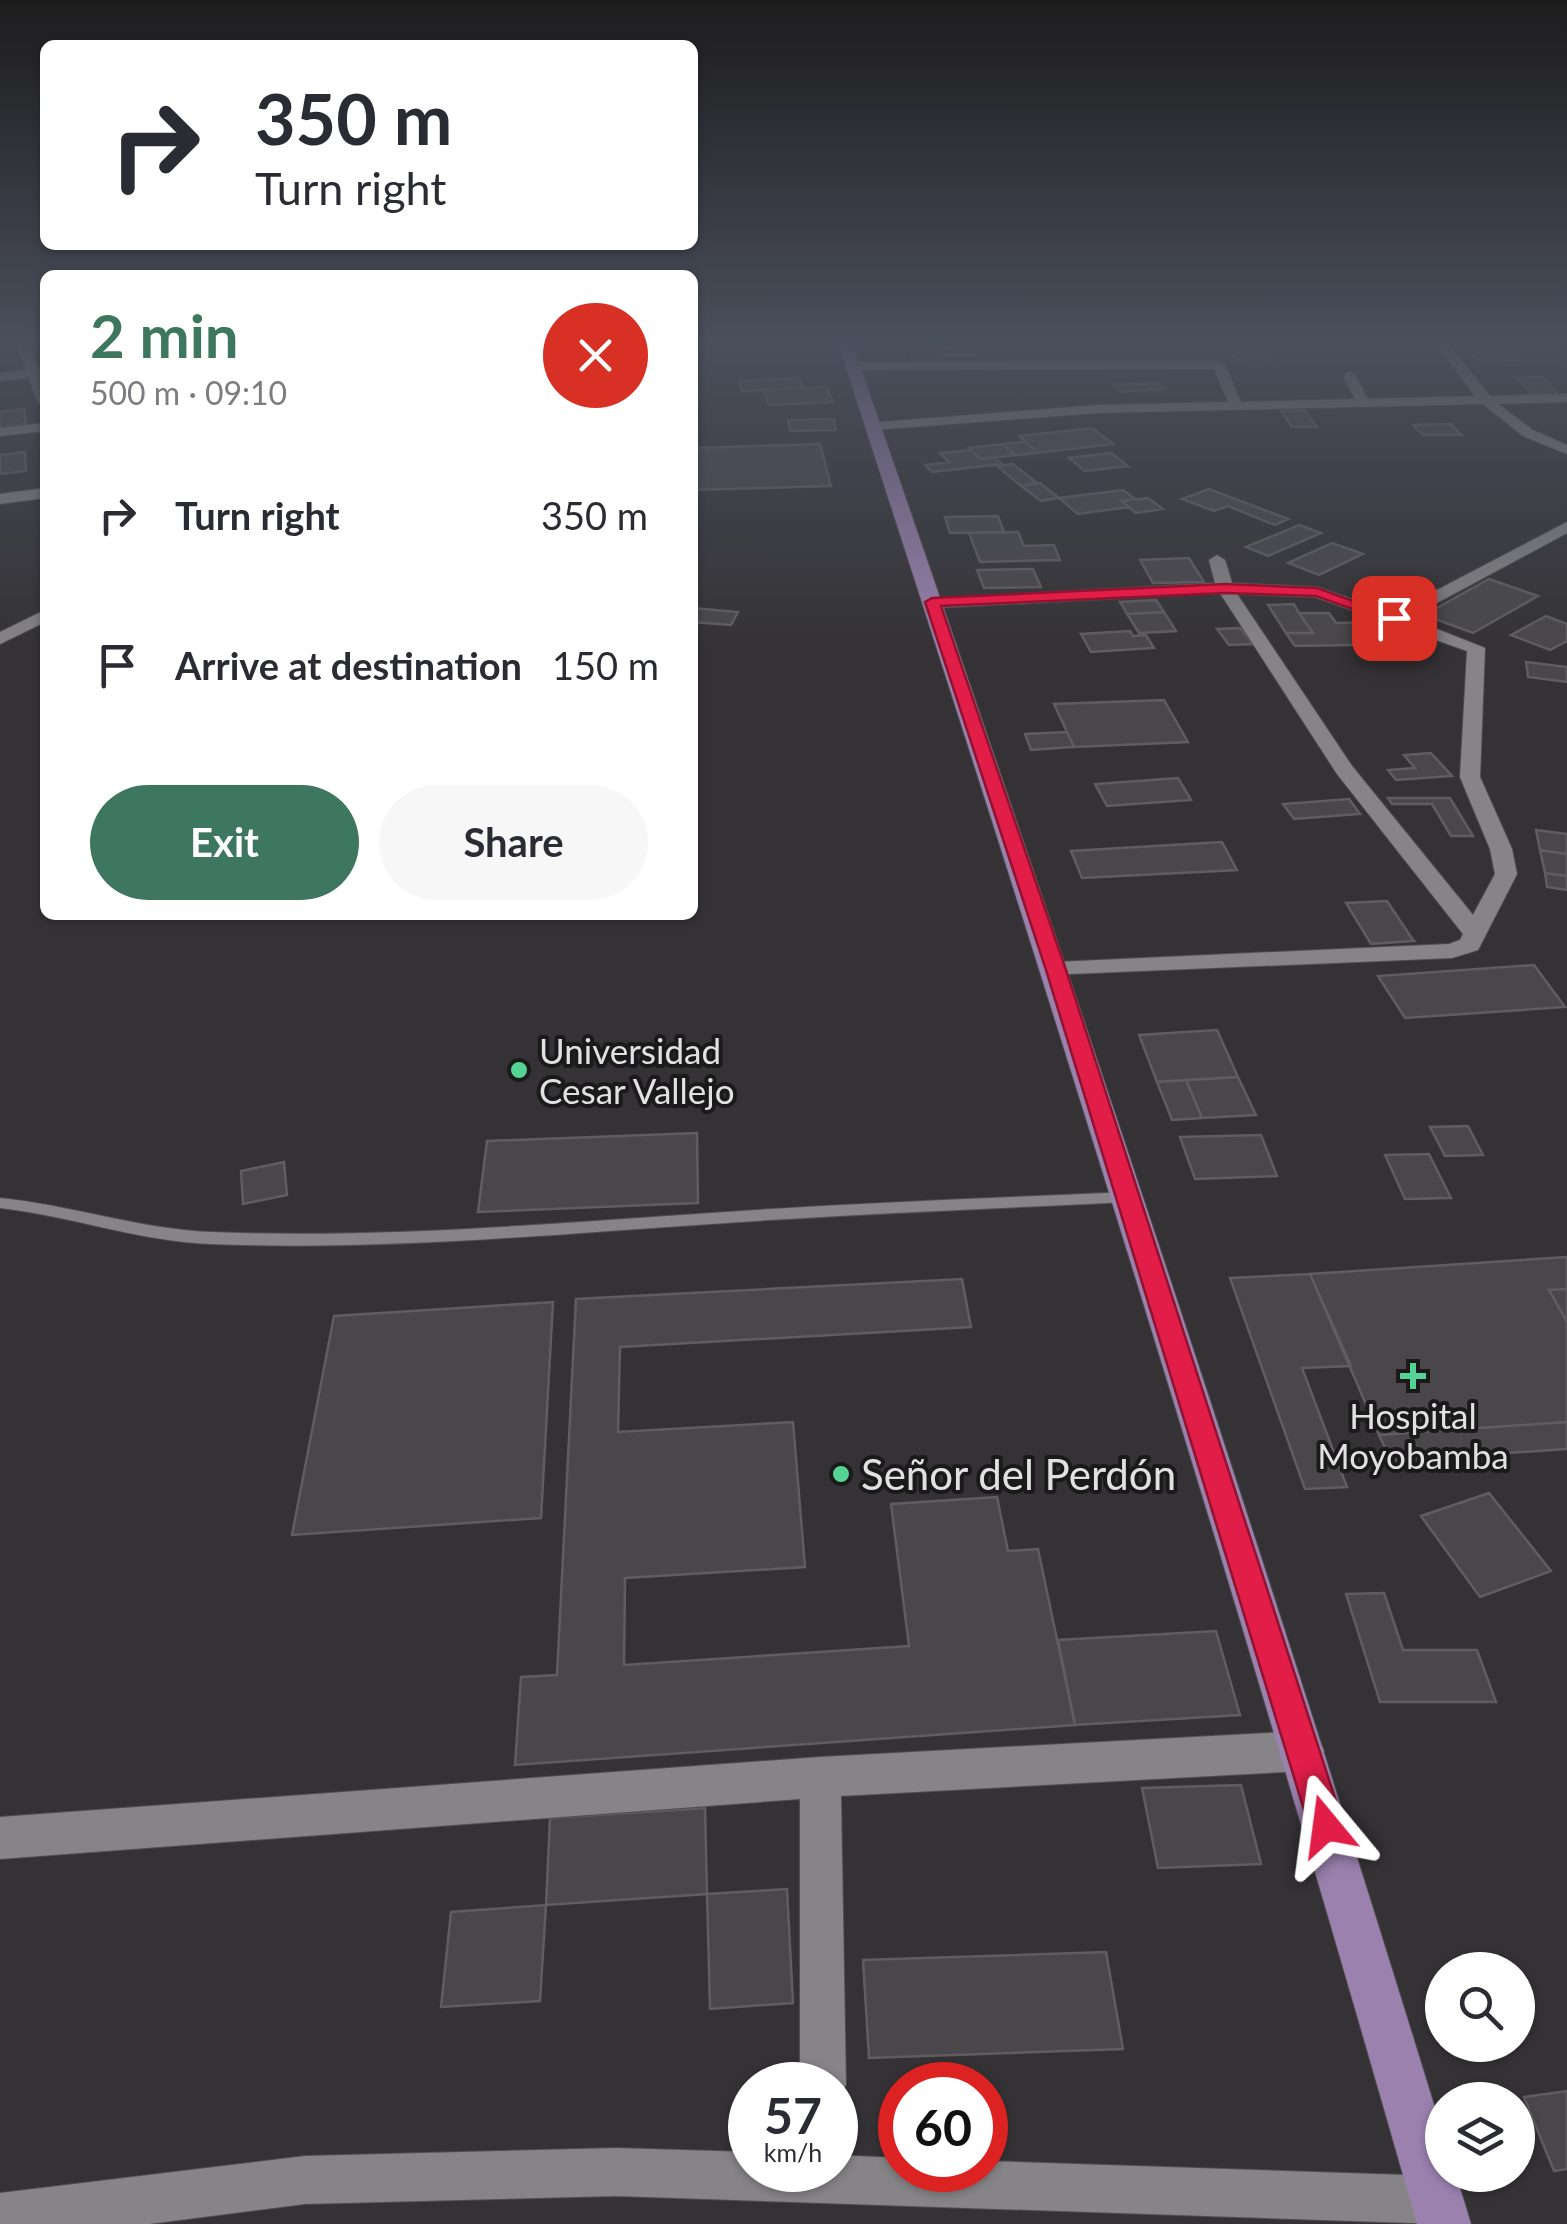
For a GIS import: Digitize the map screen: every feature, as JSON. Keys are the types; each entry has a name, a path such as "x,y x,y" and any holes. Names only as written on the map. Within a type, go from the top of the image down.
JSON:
{"main road":[{"path":"879,444 1056,970 1304,1751 1440,2213"}],"street":[{"path":"0,499 40,494"},
{"path":"1394,618 1567,527"},
{"path":"1217,560 1225,588 1344,770 1476,935"},
{"path":"932,602 1225,588 1317,592 1476,648 1470,777 1502,849 1506,874 1469,944 1452,951 1056,970"},
{"path":"0,639 40,618"},
{"path":"0,1838 820,1777 1304,1751"},
{"path":"820,1777 824,2062"},
{"path":"0,2218 305,2180 616,2172 728,2174"},
{"path":"858,2177 1440,2213"}],"lane":[{"path":"0,1203 72,1214 137,1232 255,1239 500,1234 1128,1196"}],"building":[{"path":"820,444 831,486 698,490 698,448"},
{"path":"1002,444 1027,444 1038,453 1015,455"},
{"path":"1002,444 1015,455 981,459 969,448"},
{"path":"1028,444 1113,444 1038,453"},
{"path":"971,450 981,459 995,458 1002,464 932,472 925,465 949,462 940,453"},
{"path":"25,452 26,471 0,474 0,455"},
{"path":"1111,453 1128,466 1085,471 1069,458"},
{"path":"1013,464 1037,483 1021,486 997,466"},
{"path":"1040,483 1059,498 1041,501 1021,486"},
{"path":"1209,489 1288,519 1275,525 1228,506 1214,511 1182,499"},
{"path":"1123,490 1135,499 1121,501 1129,507 1078,514 1059,498"},
{"path":"1148,498 1163,509 1136,513 1121,501"},
{"path":"998,516 1004,532 950,533 945,517"},
{"path":"1299,525 1321,533 1268,556 1246,547"},
{"path":"1018,532 1024,546 1054,545 1060,560 980,562 969,533"},
{"path":"1332,543 1363,554 1319,575 1288,563"},
{"path":"1189,558 1204,582 1153,583 1140,560"},
{"path":"1033,569 1041,587 984,588 977,570"},
{"path":"1489,579 1538,596 1473,633 1424,615"},
{"path":"1156,600 1164,612 1127,614 1120,602"},
{"path":"1294,604 1313,633 1286,633 1268,605"},
{"path":"698,608 738,612 731,625 698,622"},
{"path":"1164,612 1176,631 1139,633 1127,614"},
{"path":"1299,613 1329,613 1336,623 1373,622 1379,629 1399,629 1410,644 1295,646 1286,633 1313,633"},
{"path":"1546,616 1567,624 1567,641 1550,650 1511,635"},
{"path":"1240,628 1253,644 1229,645 1217,629"},
{"path":"1130,631 1133,636 1146,635 1154,648 1091,652 1081,634"},
{"path":"1526,662 1567,667 1567,682 1528,677"},
{"path":"1164,700 1188,742 1074,747 1054,704"},
{"path":"1067,732 1074,747 1031,750 1025,734"},
{"path":"1431,753 1452,776 1396,780 1388,770 1415,768 1404,755"},
{"path":"1178,778 1191,800 1107,806 1095,784"},
{"path":"1388,798 1450,798 1473,836 1451,836 1432,804 1392,804"},
{"path":"1349,799 1360,814 1294,819 1283,804"},
{"path":"1536,830 1567,834 1567,854 1540,850"},
{"path":"1222,842 1237,870 1082,878 1071,851"},
{"path":"1540,850 1567,854 1567,876 1545,873"},
{"path":"1545,873 1567,876 1567,890 1547,887"},
{"path":"1387,901 1414,941 1371,944 1346,903"},
{"path":"1534,965 1565,1007 1405,1018 1378,976"},
{"path":"1217,1030 1238,1077 1157,1082 1139,1035"},
{"path":"1238,1077 1256,1115 1202,1118 1186,1080"},
{"path":"1186,1080 1202,1118 1172,1120 1157,1082"},
{"path":"1468,1126 1483,1155 1445,1156 1430,1127"},
{"path":"697,1133 698,1203 478,1212 487,1141"},
{"path":"1261,1135 1277,1176 1195,1179 1180,1137"},
{"path":"1429,1154 1451,1198 1405,1199 1385,1155"},
{"path":"284,1162 287,1195 243,1204 241,1171"},
{"path":"1567,1257 1567,1289 1549,1290 1567,1322 1567,1422 1379,1435 1310,1274"},
{"path":"1310,1274 1351,1366 1302,1368 1347,1487 1305,1489 1230,1278"},
{"path":"962,1279 971,1327 620,1347 618,1432 793,1422 805,1567 625,1578 624,1665 909,1646 891,1504 997,1497 1008,1551 1038,1549 1075,1725 515,1765 521,1677 557,1675 576,1299"},
{"path":"1567,1289 1567,1322 1549,1290"},
{"path":"553,1302 541,1518 292,1535 334,1316"},
{"path":"1567,1422 1567,1449 1391,1461 1379,1435"},
{"path":"1489,1493 1551,1571 1480,1597 1421,1516"},
{"path":"1384,1593 1403,1650 1477,1650 1496,1702 1380,1702 1346,1594"},
{"path":"1216,1631 1240,1715 1075,1725 1058,1640"},
{"path":"1241,1785 1261,1864 1158,1868 1142,1788"},
{"path":"705,1808 707,1894 546,1905 550,1818"},
{"path":"787,1889 793,2003 710,2009 707,1894"},
{"path":"546,1905 540,2001 441,2007 451,1912"},
{"path":"1106,1952 1123,2049 869,2058 863,1960"},
{"path":"1567,2091 1567,2169 1554,2171 1535,2124 1535,2095"}],"place":[{"name":"Universidad Cesar Vallejo","path":"519,1070"},
{"name":"Hospital Moyobamba","path":"1413,1376"},
{"name":"Señor del Perdón","path":"841,1474"}],"route":[{"path":"1326,1826 1056,970 932,602 1225,588 1317,592 1394,618"}]}
